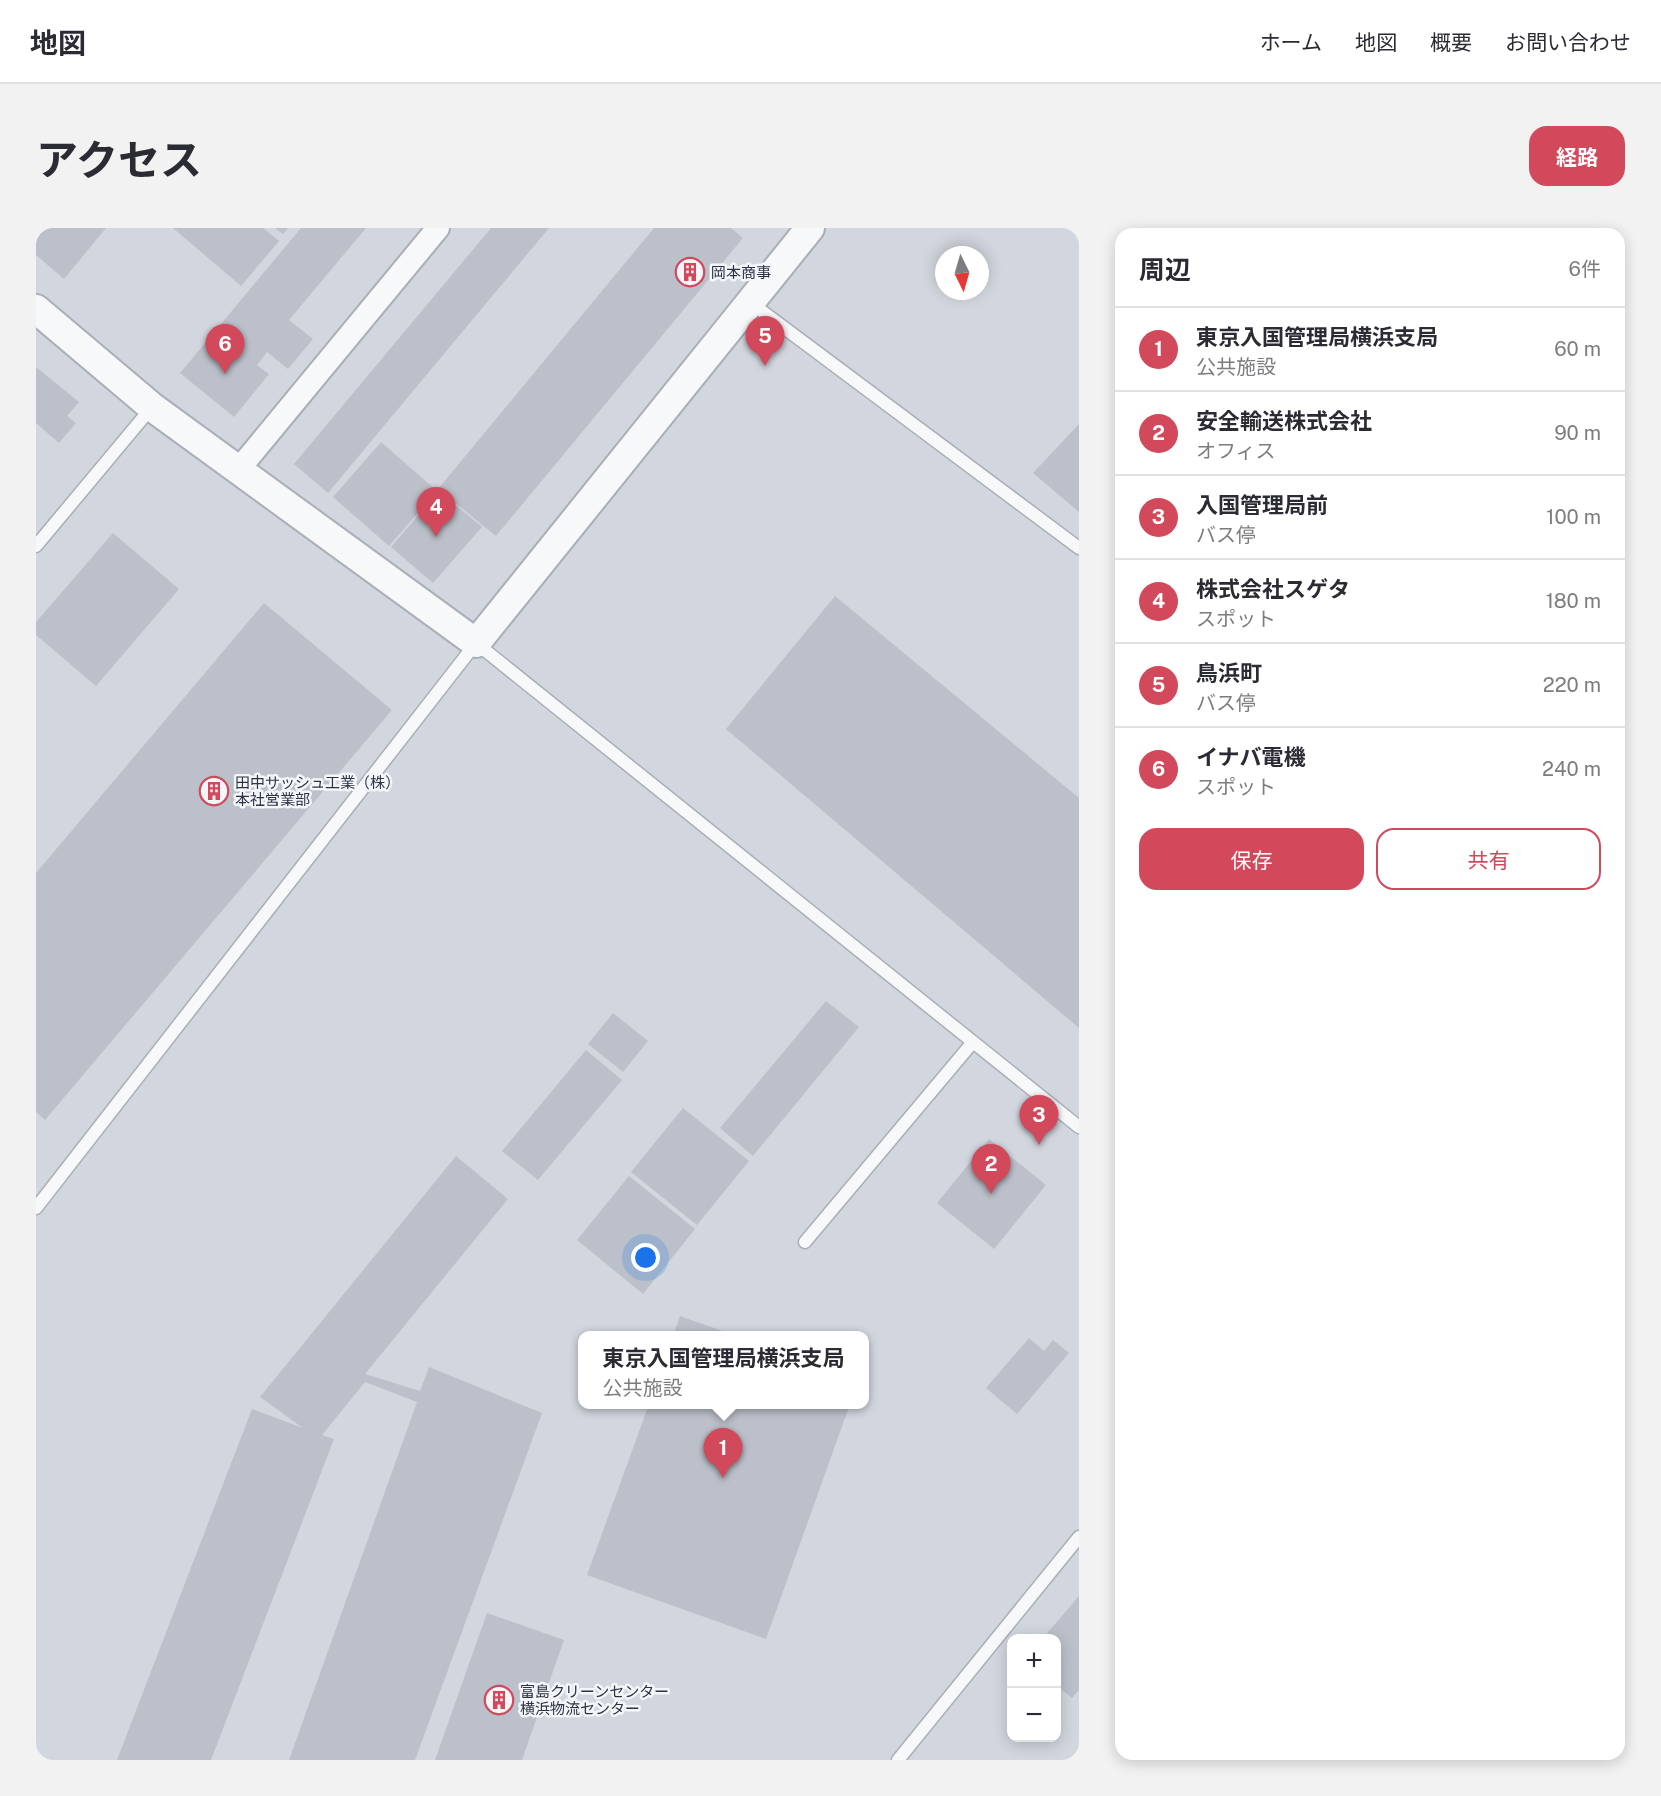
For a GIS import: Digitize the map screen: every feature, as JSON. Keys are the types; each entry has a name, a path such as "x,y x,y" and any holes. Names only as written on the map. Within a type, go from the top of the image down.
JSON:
{"street":[{"path":"239,469 438,228"},
{"path":"36,309 152,406 476,643 810,228"}],"lane":[{"path":"751,303 1079,548"},
{"path":"36,546 152,406"},
{"path":"36,1208 476,643 1079,1127"},
{"path":"805,1242 973,1042"},
{"path":"898,1760 1079,1537"}],"shaded area":[{"path":"36,228 1079,228 1079,1760 36,1760"}],"building":[{"path":"45,228 106,228 64,279 36,255 36,238"},
{"path":"173,228 263,228 279,241 241,286"},
{"path":"275,228 288,228 283,234"},
{"path":"301,228 366,228 289,320 313,339 288,369 267,352 257,365 269,374 234,417 180,373"},
{"path":"491,228 549,228 328,493 294,464"},
{"path":"654,228 731,228 743,238 496,536 438,489"},
{"path":"36,367 79,402 67,416 76,423 59,443 36,423"},
{"path":"1079,424 1079,512 1033,473"},
{"path":"381,442 437,491 389,546 333,497"},
{"path":"439,491 482,527 433,583 391,547"},
{"path":"113,533 179,589 96,686 36,635 36,622"},
{"path":"835,596 1079,798 1079,1028 726,729"},
{"name":"田中サッシュ工業（株） 本社営業部","path":"264,603 392,710 45,1120 36,1112 36,873"},
{"path":"826,1001 859,1027 753,1156 720,1128"},
{"path":"613,1013 648,1041 623,1072 588,1044"},
{"path":"586,1050 622,1080 538,1180 502,1151"},
{"path":"683,1108 749,1161 697,1225 631,1172"},
{"path":"989,1139 1046,1185 994,1249 937,1203"},
{"path":"456,1156 508,1199 365,1374 420,1391 429,1367 542,1413 415,1760 289,1760 417,1402 365,1382 322,1435 334,1439 211,1760 117,1760 252,1409 303,1428 260,1397"},
{"path":"629,1176 695,1229 643,1294 577,1240"},
{"path":"680,1316 723,1331 675,1331"},
{"path":"1029,1338 1044,1351 1053,1340 1069,1353 1017,1414 986,1388"},
{"path":"647,1409 848,1409 766,1639 587,1575"},
{"path":"1079,1596 1079,1690 1072,1698 1061,1689 1061,1634 1046,1634"},
{"name":"富島クリーンセンター 横浜物流センター","path":"487,1613 564,1640 522,1760 435,1760"}],"place":[{"name":"岡本商事","path":"690,272"},
{"name":"鳥浜町","path":"765,366"},
{"name":"イナバ電機","path":"225,374"},
{"name":"株式会社スゲタ","path":"436,537"},
{"name":"田中サッシュ工業（株） 本社営業部","path":"214,791"},
{"name":"入国管理局前","path":"1039,1145"},
{"name":"安全輸送株式会社","path":"991,1194"},
{"name":"東京入国管理局横浜支局","path":"723,1478"},
{"name":"富島クリーンセンター 横浜物流センター","path":"499,1700"}]}
